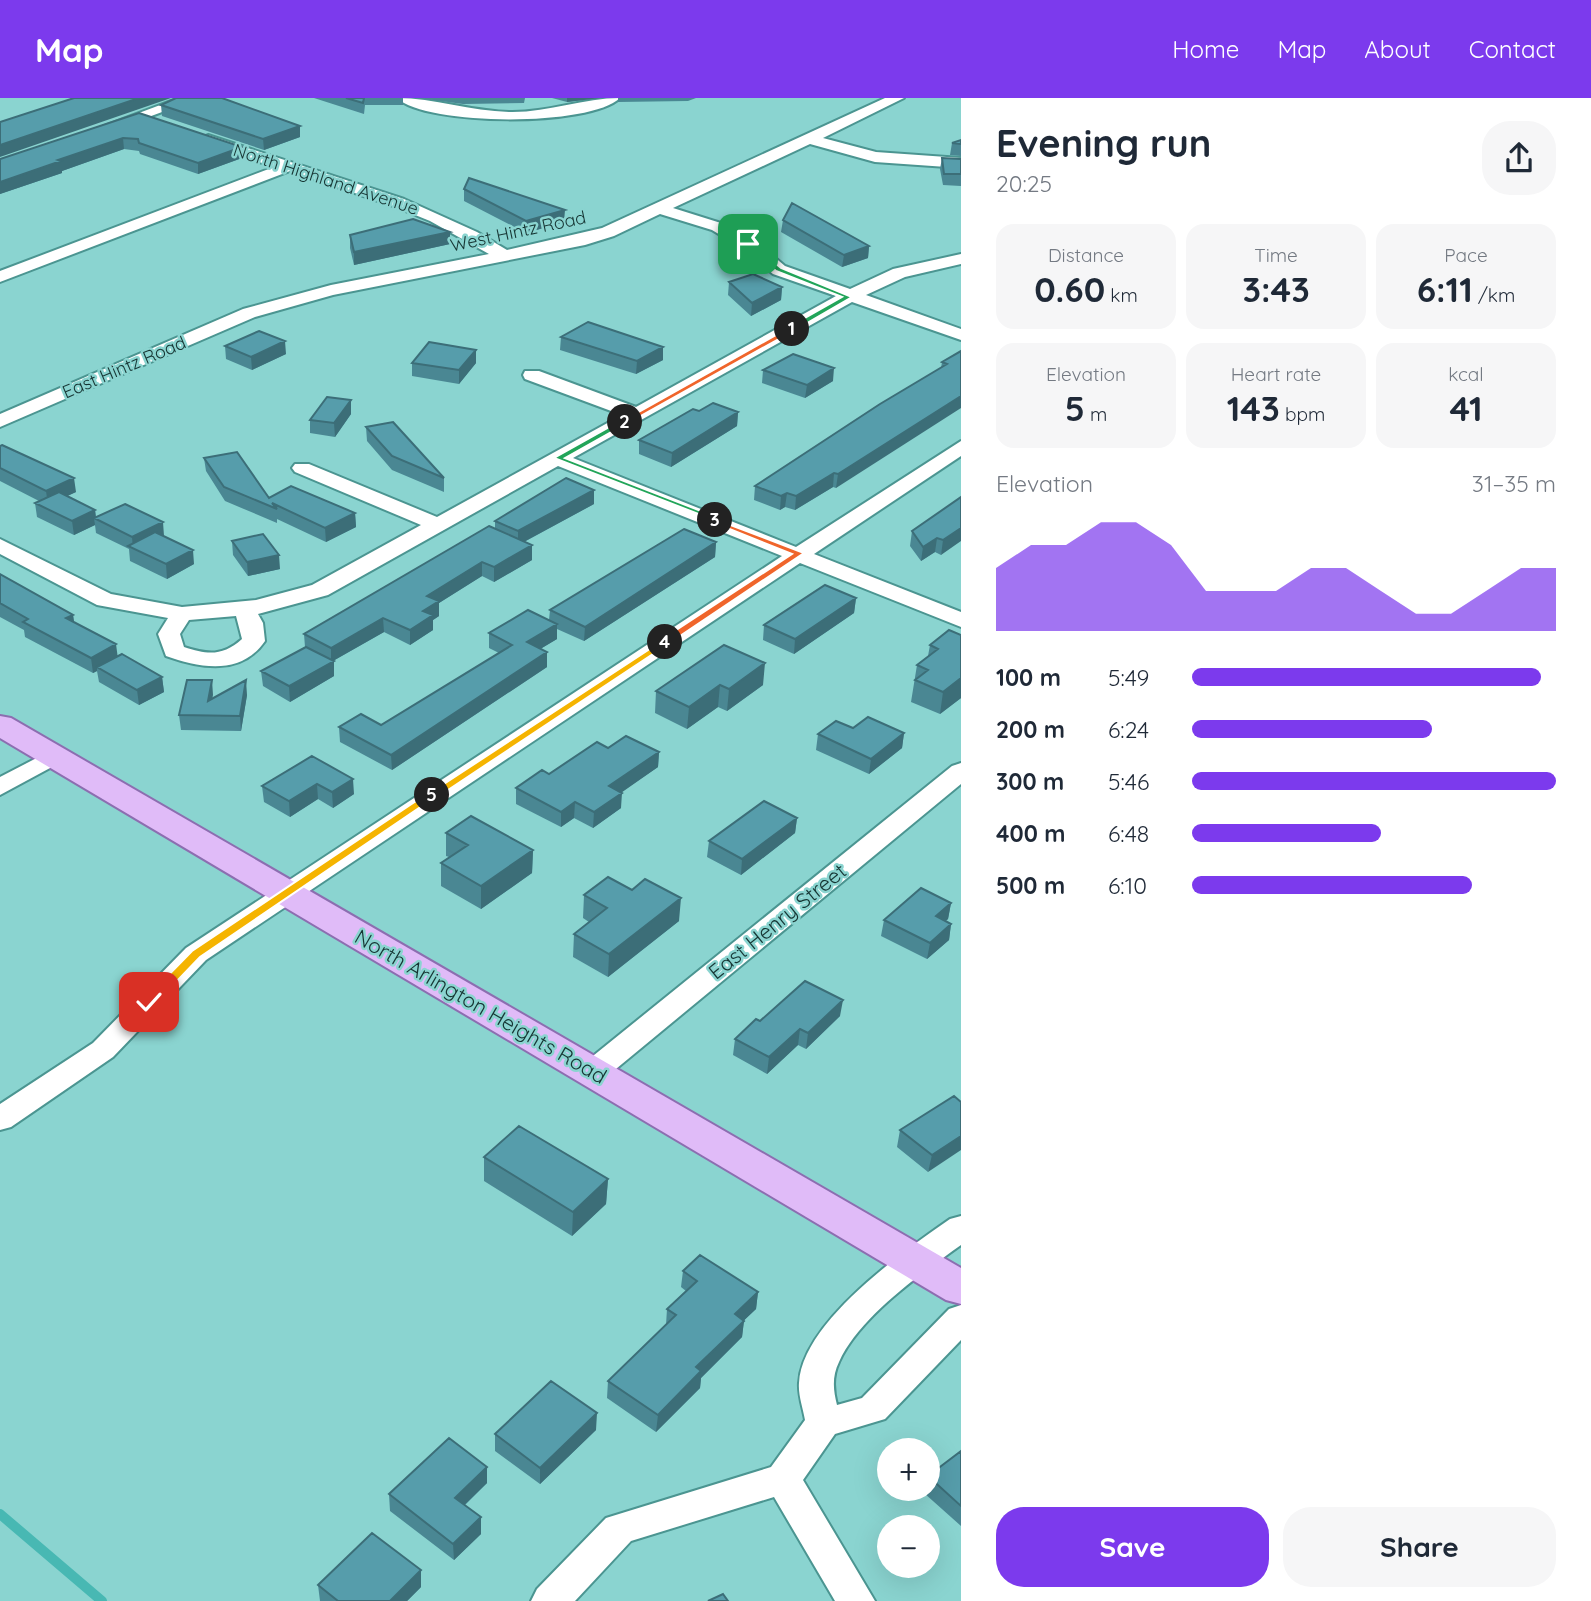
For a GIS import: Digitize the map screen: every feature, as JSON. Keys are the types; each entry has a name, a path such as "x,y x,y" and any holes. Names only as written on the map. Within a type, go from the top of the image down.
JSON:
{"main road":[{"name":"North Arlington Heights Road","path":"0,725 961,1289"}],"street":[{"path":"102,129 193,98"},
{"path":"404,98 458,113 521,118 562,114 613,98"},
{"name":"West Hintz Road","path":"249,313 331,290 579,241 661,209 897,98"},
{"path":"140,116 164,125"},
{"name":"North Highland Avenue","path":"189,134 421,210 471,233 505,256"},
{"path":"810,139 875,157 961,163"},
{"path":"0,277 287,167"},
{"path":"661,209 718,227 748,244 779,270 848,297 961,335"},
{"path":"0,545 105,600 182,614 243,608 320,590 848,297 899,273 961,259"},
{"name":"East Hintz Road","path":"0,421 249,313"},
{"path":"532,375 638,414"},
{"path":"0,1119 103,1050 196,954 961,447"},
{"path":"558,458 961,620"},
{"path":"302,468 436,524"},
{"path":"182,614 169,634 174,651 204,662 237,657 254,641 252,622 243,608"},
{"path":"0,787 54,757"},
{"name":"East Henry Street","path":"593,1071 961,771"},
{"path":"823,1423 816,1380 834,1340 873,1297 915,1260 961,1228"},
{"path":"550,1601 619,1529 783,1479 823,1423 873,1409 961,1318"},
{"path":"783,1479 856,1601"}],"building":[{"path":"74,98 139,98 0,145 0,122"},
{"path":"176,98 222,98 300,126 263,139 161,105"},
{"path":"346,98 364,98 363,103"},
{"path":"139,113 242,147 198,163 139,143 138,139 123,138 0,182 0,159"},
{"path":"942,158 961,159 961,174 944,174"},
{"path":"469,178 565,210 526,221 464,189"},
{"path":"792,203 869,246 844,255 783,220"},
{"path":"413,219 450,232 354,252 350,235"},
{"path":"753,274 782,287 752,303 729,282"},
{"path":"588,322 663,347 637,361 561,337"},
{"path":"259,331 285,341 251,357 225,346"},
{"path":"429,342 476,350 459,370 412,363"},
{"path":"961,351 961,396 838,474 834,473 796,496 787,493 781,496 755,486 880,404 947,364 942,362"},
{"path":"793,354 834,368 807,385 763,370"},
{"path":"327,397 351,400 334,423 310,420"},
{"path":"713,403 738,412 672,453 639,440 693,409 699,411"},
{"path":"393,422 444,478 392,456 366,427"},
{"path":"2,445 74,478 46,491 0,468"},
{"path":"237,452 269,498 291,486 355,513 325,528 272,503 277,509 224,487 204,458"},
{"path":"566,478 594,490 518,531 495,521"},
{"path":"59,492 95,510 72,521 35,503"},
{"path":"961,497 961,528 943,540 937,538 923,547 912,531"},
{"path":"125,504 163,522 132,537 94,518"},
{"path":"489,526 532,545 494,567 482,562 427,596 439,601 423,611 433,615 410,630 383,618 331,648 304,634"},
{"path":"684,529 716,542 585,627 550,610"},
{"path":"155,532 193,550 166,564 128,546"},
{"path":"263,534 279,555 247,562 232,541"},
{"path":"0,574 73,615 66,618 116,644 91,658 23,622 28,619 0,603"},
{"path":"825,585 856,598 795,639 764,625"},
{"path":"528,610 557,624 527,642 547,652 391,755 339,727 361,714 381,725 512,645 489,633"},
{"path":"949,630 961,635 961,678 943,692 915,680 928,670 917,665 938,649 930,645"},
{"path":"724,645 765,663 729,689 720,685 689,707 656,691"},
{"path":"306,647 334,661 289,686 261,671"},
{"path":"122,654 162,677 137,690 97,667"},
{"path":"187,680 212,680 208,701 246,680 240,716 179,715"},
{"path":"868,717 904,733 871,759 818,734 836,721 853,728"},
{"path":"626,736 659,752 609,786 622,793 594,812 575,802 561,812 516,788 542,770 549,774 597,742 608,748"},
{"path":"312,756 353,779 332,792 317,784 289,801 262,786"},
{"path":"764,801 797,818 742,859 709,841"},
{"path":"471,816 533,850 481,886 441,863 468,845 446,833"},
{"path":"608,877 632,890 645,879 681,898 609,954 574,934 607,908 584,895"},
{"path":"921,888 951,903 936,916 951,924 930,943 884,920"},
{"path":"805,981 843,1000 808,1033 800,1029 769,1057 735,1039 756,1019 760,1021"},
{"path":"954,1096 961,1102 961,1136 932,1155 900,1130"},
{"path":"519,1126 608,1179 573,1212 484,1157"},
{"path":"700,1255 758,1292 735,1314 744,1321 696,1367 701,1371 658,1415 608,1381 676,1315 667,1309 697,1281 683,1271"},
{"path":"551,1381 597,1413 540,1468 495,1434"},
{"path":"449,1438 487,1467 455,1498 481,1517 453,1544 389,1494"},
{"path":"961,1451 961,1506 940,1487 940,1467"},
{"path":"372,1533 421,1570 390,1601 338,1601 318,1585"},
{"path":"723,1594 728,1601 708,1601"}],"waterway":[{"path":"0,1514 102,1601"}],"route":[{"path":"149,1002 196,954 799,553 558,458 848,297 779,270 748,244"}]}
